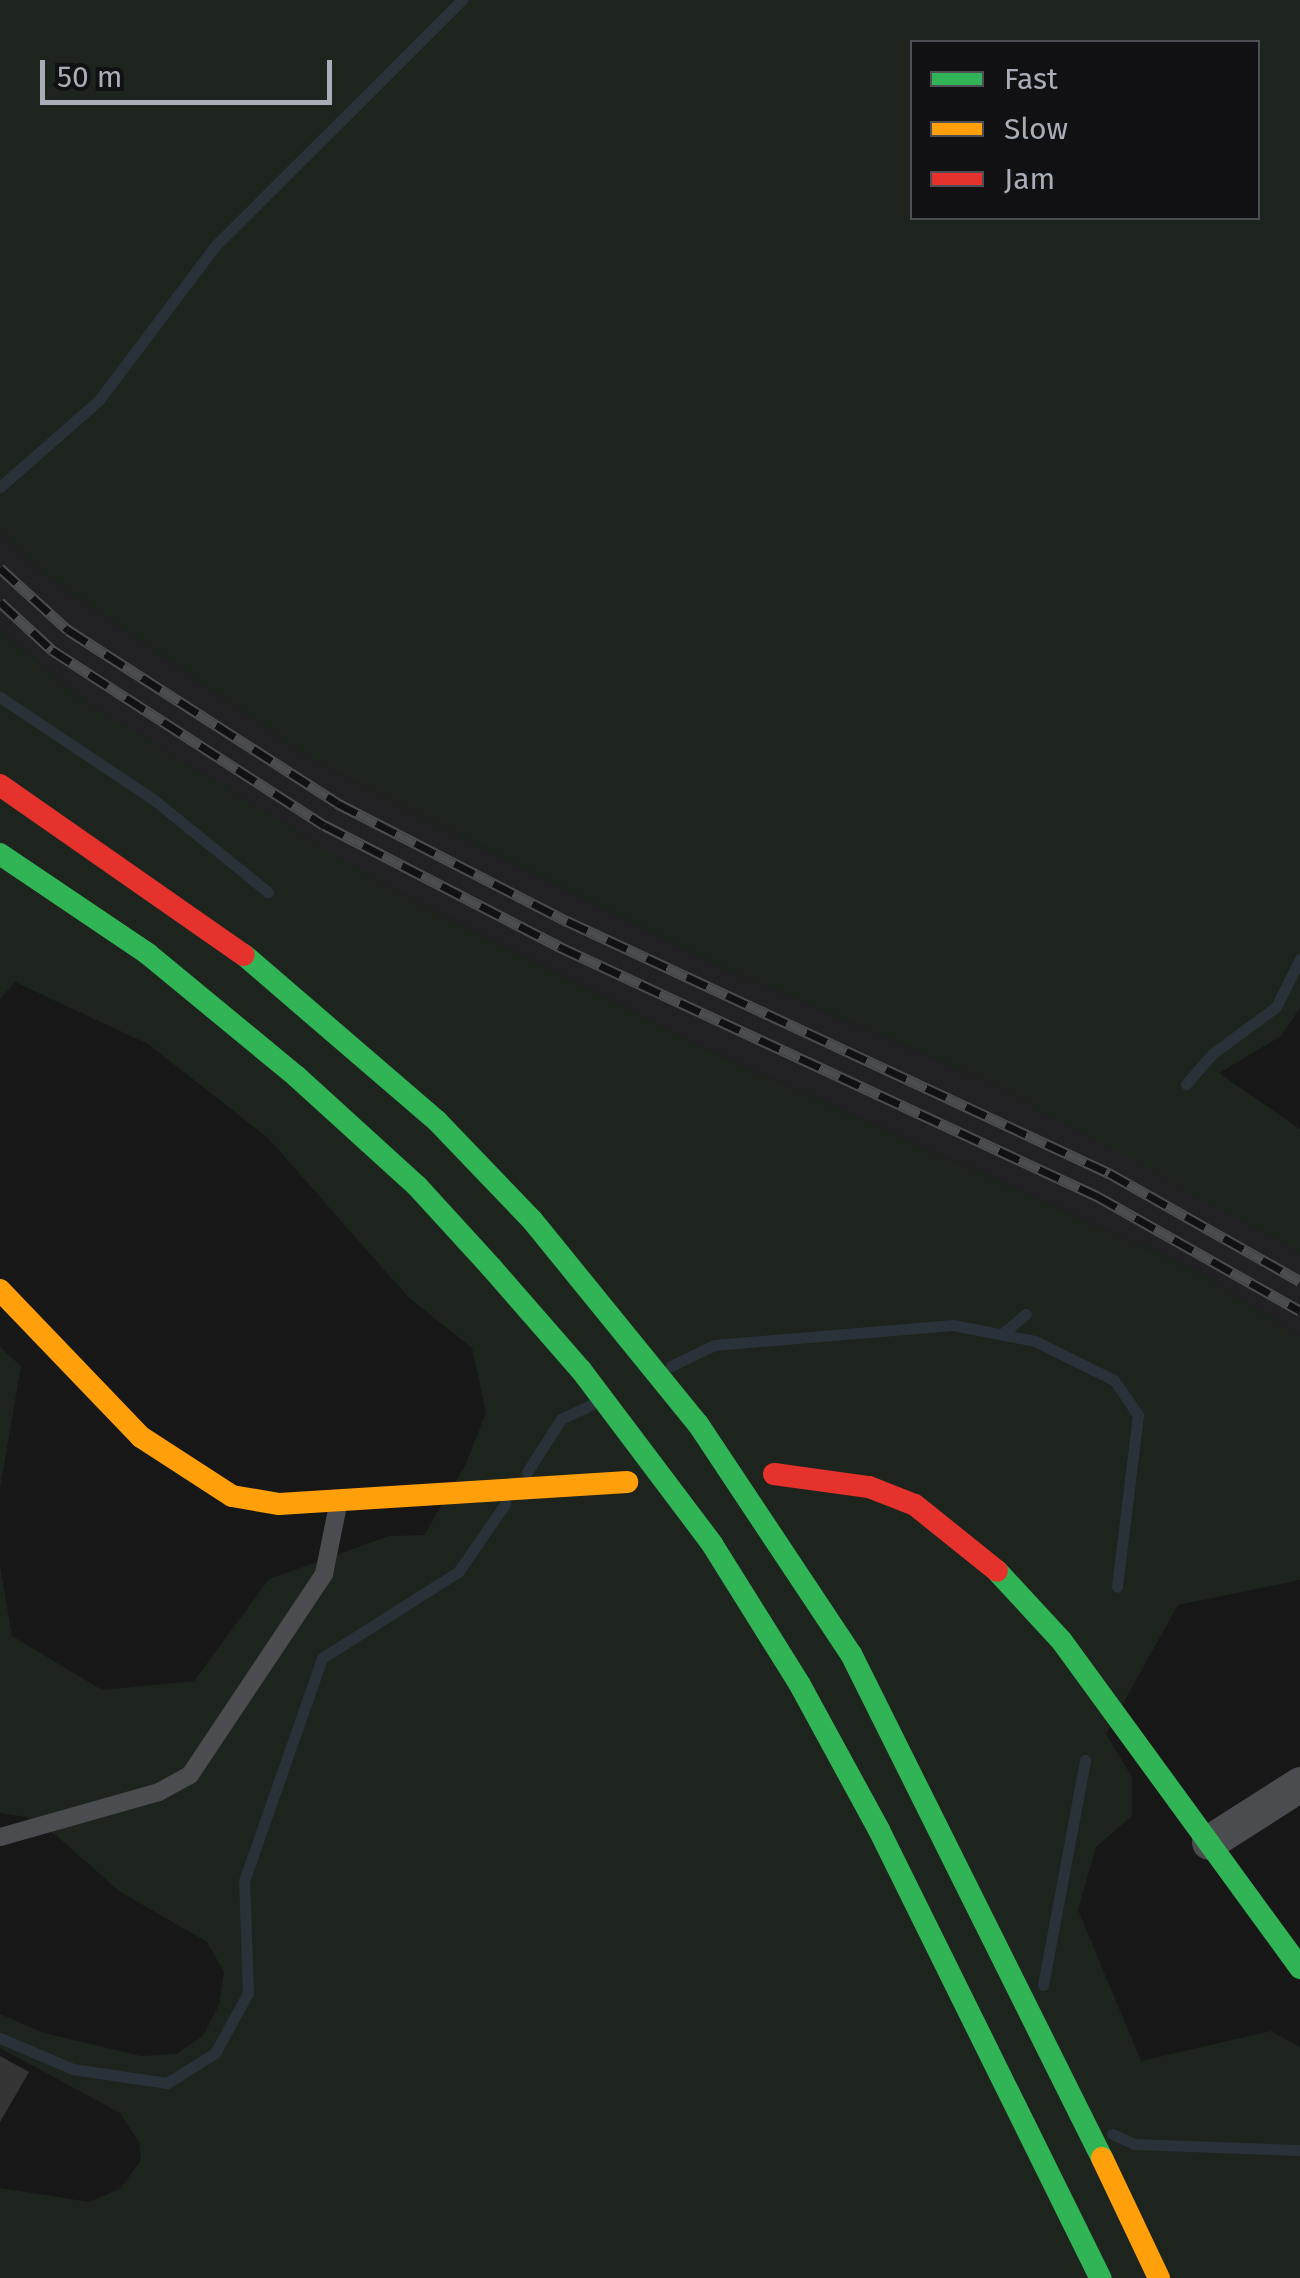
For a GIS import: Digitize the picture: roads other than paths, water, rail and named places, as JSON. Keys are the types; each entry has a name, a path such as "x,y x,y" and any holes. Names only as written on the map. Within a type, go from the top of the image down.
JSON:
{"main road":[{"path":"0,785 199,918 334,1028 437,1120 532,1220 698,1424 851,1654 1159,2278"},
{"path":"0,854 148,954 296,1076 417,1186 582,1370 712,1544 800,1685 914,1899 1100,2278"},
{"path":"0,1290 141,1437 180,1468 243,1498 279,1504 627,1482"},
{"path":"774,1474 870,1487 915,1505 956,1532 1061,1640 1300,1968"}],"street":[{"path":"1210,1842 1300,1784"}],"lane":[{"path":"0,1837 159,1792 190,1775 324,1574 339,1499"}],"waterway":[{"path":"0,487 99,400 215,246 462,0"},
{"path":"0,697 153,799 268,892"},
{"path":"1186,1084 1212,1054 1276,1007 1300,959"},
{"path":"1002,1334 1026,1314"},
{"path":"671,1366 714,1345 953,1325 1035,1341 1114,1380 1138,1415 1117,1587"},
{"path":"527,1472 561,1419 591,1405"},
{"path":"0,2038 73,2069 167,2083 215,2053 248,1993 244,1881 322,1658 458,1572 505,1504"},
{"path":"1043,1985 1085,1760"},
{"path":"1112,2134 1134,2144 1300,2150"}],"railway":[{"path":"0,568 68,630 337,803 567,921 1109,1173 1300,1281"},
{"path":"0,602 52,650 324,825 560,947 1097,1196 1300,1311"}]}
